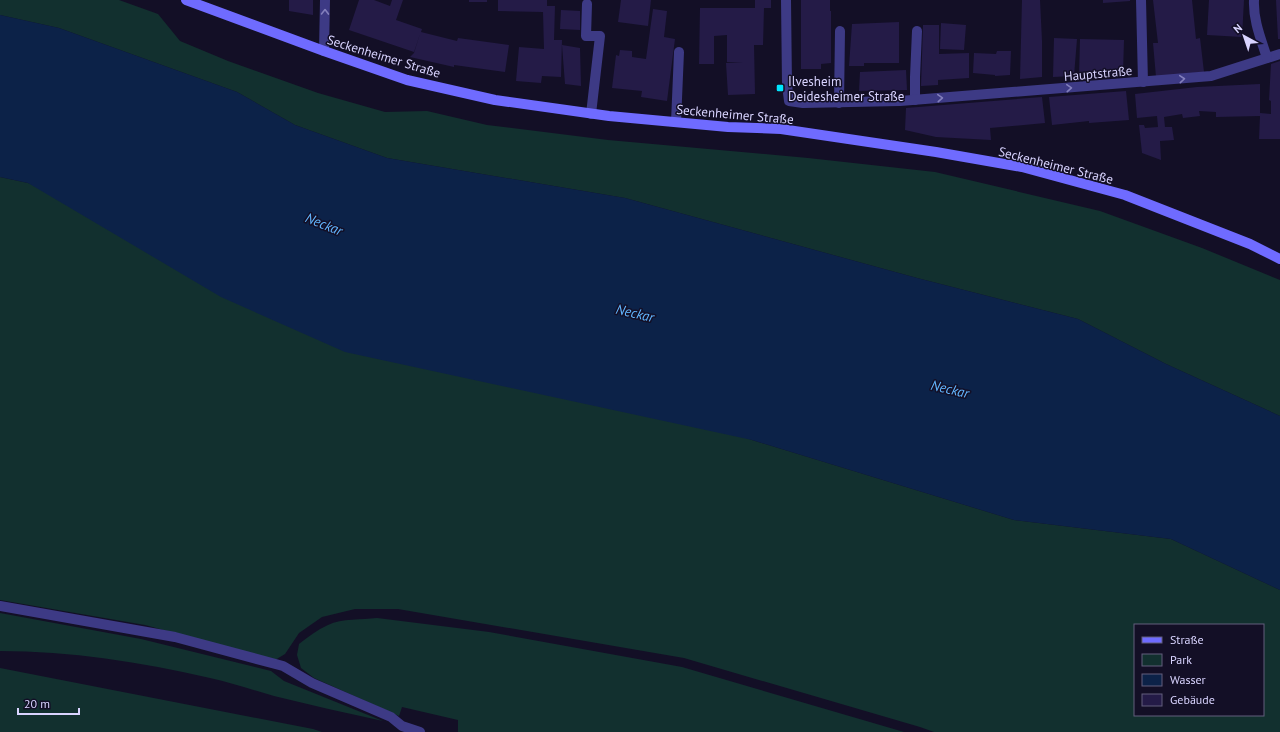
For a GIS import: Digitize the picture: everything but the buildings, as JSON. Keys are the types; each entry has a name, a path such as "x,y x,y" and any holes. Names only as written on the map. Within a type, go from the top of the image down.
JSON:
{"main road":[{"name":"Seckenheimer Straße","path":"186,0 407,80 495,100 591,114 728,127 781,129 936,152 1022,167 1125,195 1243,241 1280,259"}],"street":[{"path":"324,51 325,0"},
{"name":"Hauptstraße","path":"786,0 787,85 789,100 803,103 839,102 869,106 883,102 1211,76 1280,54"},
{"path":"1141,0 1143,82"},
{"path":"1254,0 1258,32 1267,58"},
{"path":"587,4 586,36 600,36 591,114"},
{"path":"839,102 840,30"},
{"path":"915,100 917,31"},
{"path":"676,122 679,52"},
{"path":"0,606 175,637 283,666 312,683 391,717 402,726 420,732"}],"green space":[{"path":"0,0 119,0 158,14 180,41 228,61 318,93 385,112 427,111 487,125 608,140 808,158 935,172 1100,211 1202,248 1280,280 1280,416 1166,364 1078,319 917,278 625,198 387,158 295,125 237,92 59,28 0,15"},
{"path":"0,177 28,183 752,440 1014,520 1171,539 1280,590 1280,732 934,732 684,658 398,609 355,609 322,617 299,633 285,654 275,660 145,625 0,600"},
{"path":"0,613 141,639 271,671 284,681 383,721 274,696 184,672 132,662 79,655 0,651"},
{"path":"377,618 489,632 682,667 904,732 458,732 458,720 402,707 399,716 314,678 301,668 297,655 299,644 316,631 339,621"},
{"path":"0,668 313,729 322,732 0,732"}],"water":[{"name":"Neckar","path":"0,15 59,28 237,92 295,125 387,158 625,198 917,278 1078,319 1166,364 1280,416 1280,590 1171,539 1014,520 752,440 345,352 221,297 28,183 0,177"}],"place":[{"name":"Ilvesheim Deidesheimer Straße","path":"780,88"}]}
